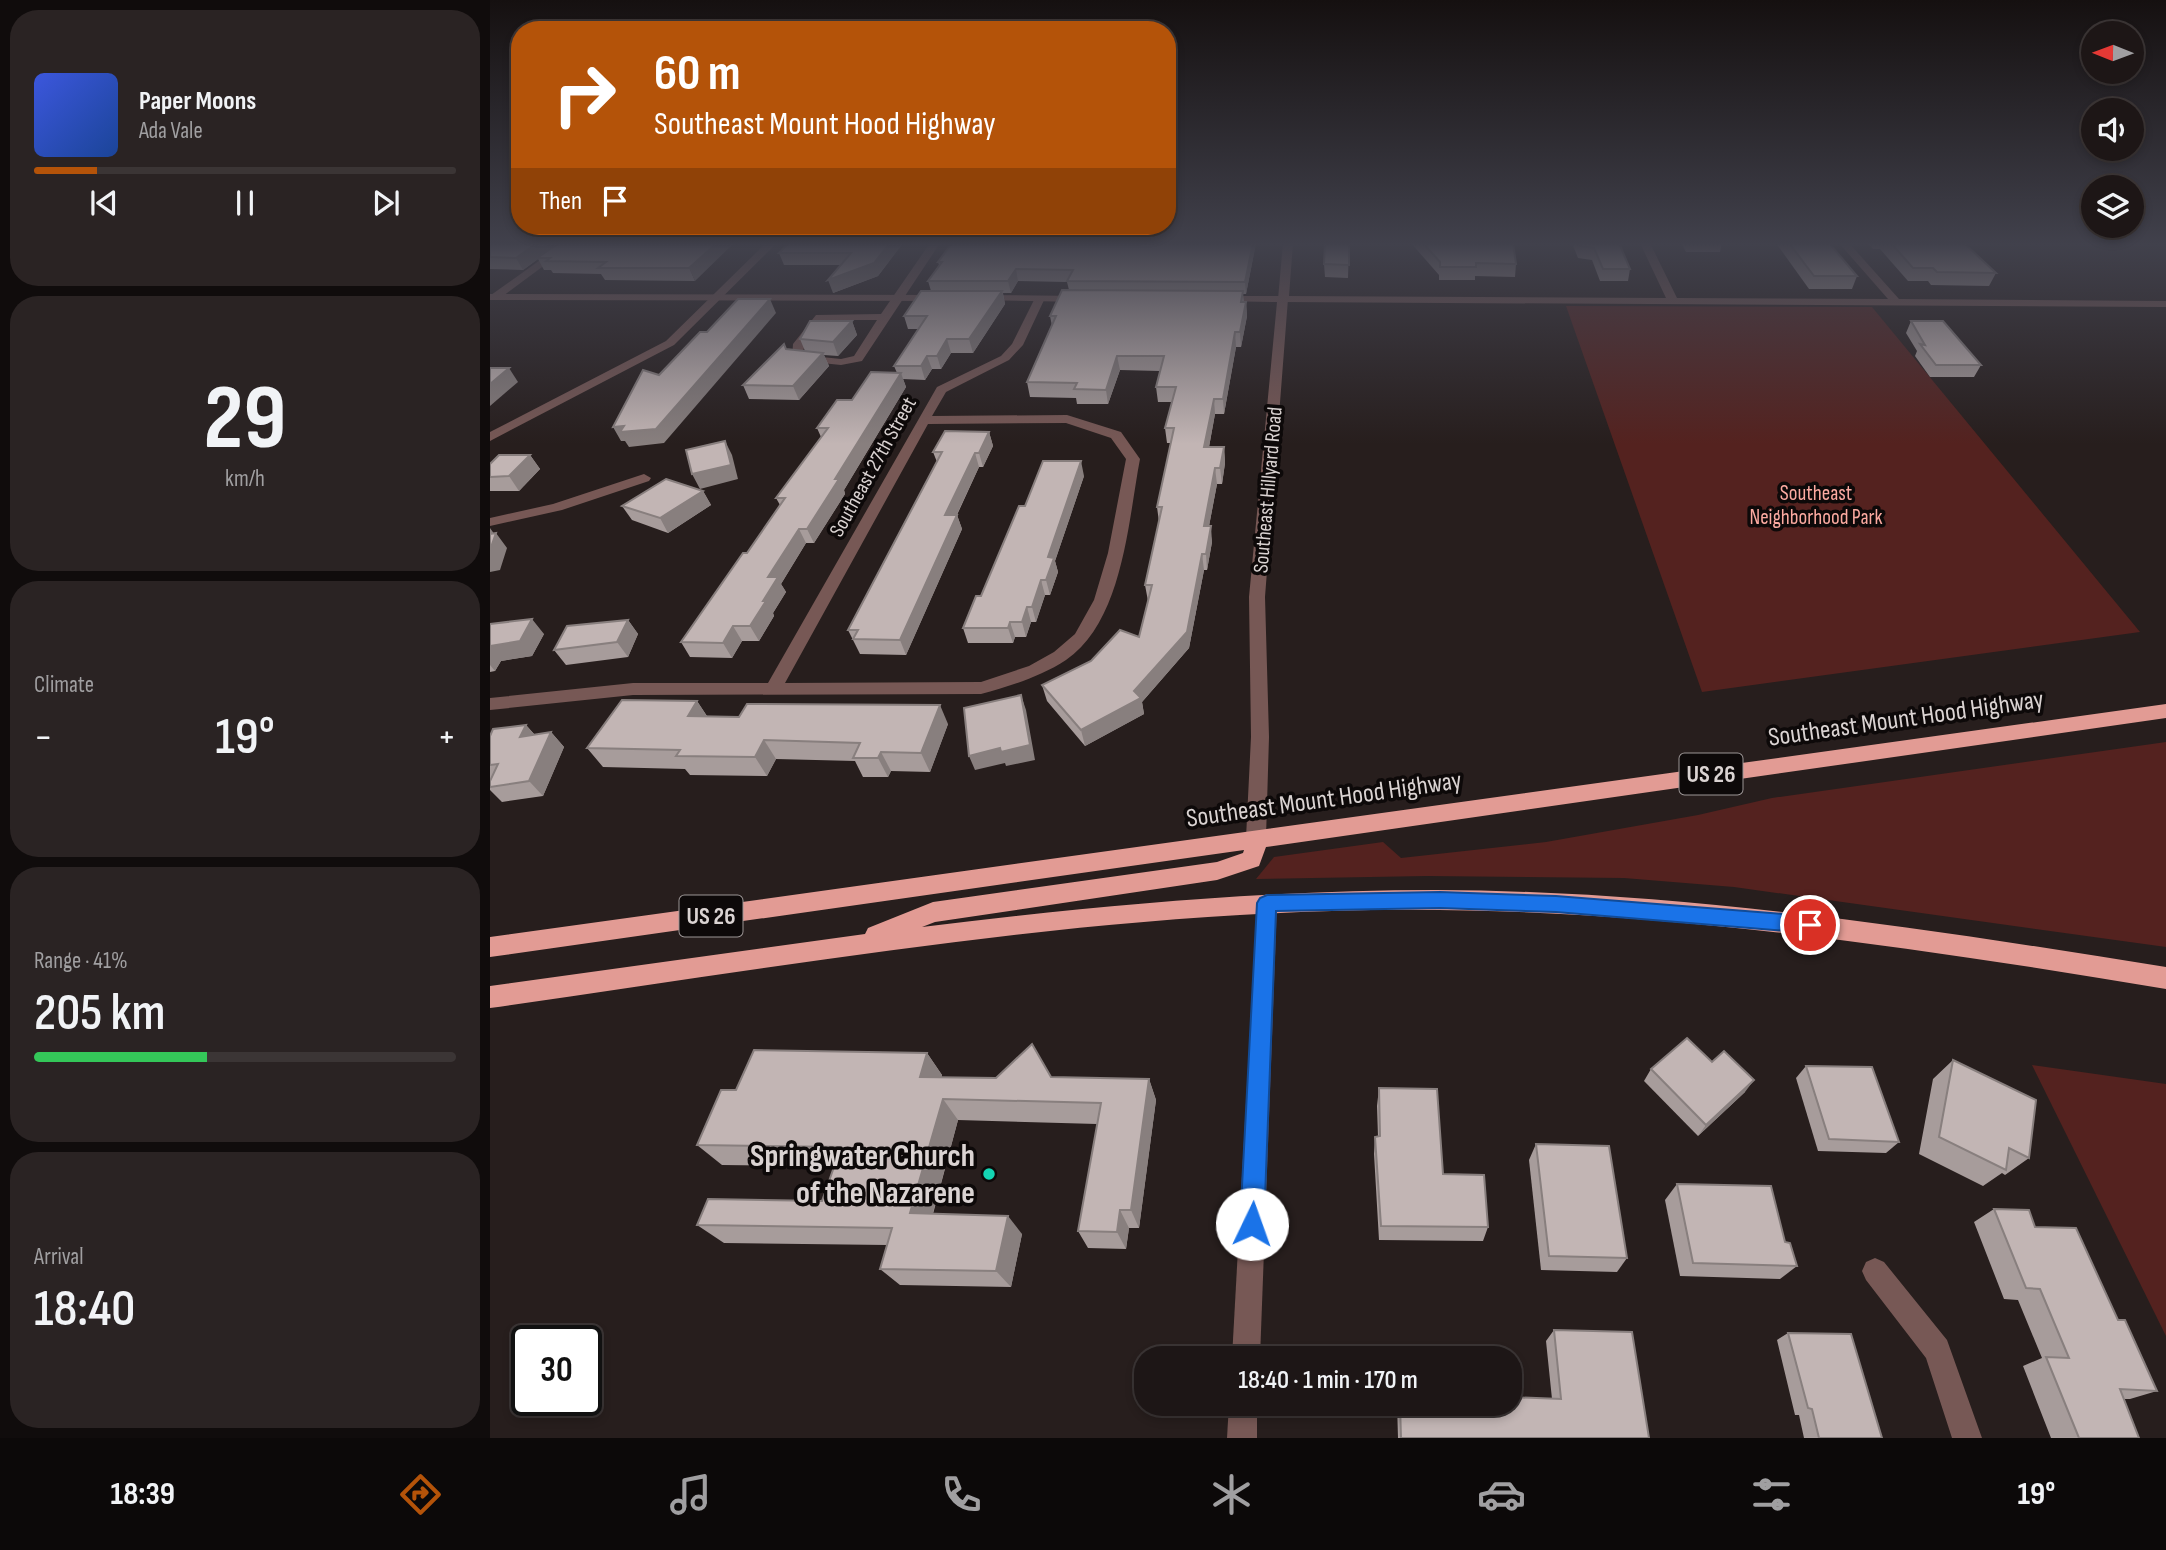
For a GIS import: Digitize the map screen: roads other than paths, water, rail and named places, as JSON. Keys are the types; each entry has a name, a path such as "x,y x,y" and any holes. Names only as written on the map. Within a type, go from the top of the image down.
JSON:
{"highway":[{"name":"Southeast Mount Hood Highway","path":"490,947 2166,711"},
{"path":"849,946 933,912 1217,871 1251,860 1256,838"},
{"name":"US 26","path":"490,997 849,946 1125,912 1267,903 1440,900 1675,912 1863,931 2166,978"}],"street":[{"path":"490,437 670,343 705,310"},
{"path":"825,310 799,344 796,358 841,362 858,359 887,310"},
{"name":"Southeast 27th Street","path":"773,688 941,390 964,376 1005,358 1017,345 1034,310"},
{"name":"Southeast Hillyard Road","path":"1256,838 1260,737 1258,597 1282,310"},
{"path":"820,317 883,317"},
{"path":"490,704 633,689 981,688 1020,676 1054,659 1079,640 1094,618 1106,589 1133,459 1125,444 1116,435 1067,418 923,420"},
{"path":"490,522 557,507 644,478"},
{"path":"1246,1346 1267,903"},
{"path":"1875,1271 1937,1350 1967,1438"},
{"path":"1242,1438 1243,1416"}],"place":[{"name":"Springwater Church of the Nazarene","path":"989,1174"}],"park label":[{"name":"Southeast Neighborhood Park","path":"1816,505"}]}
